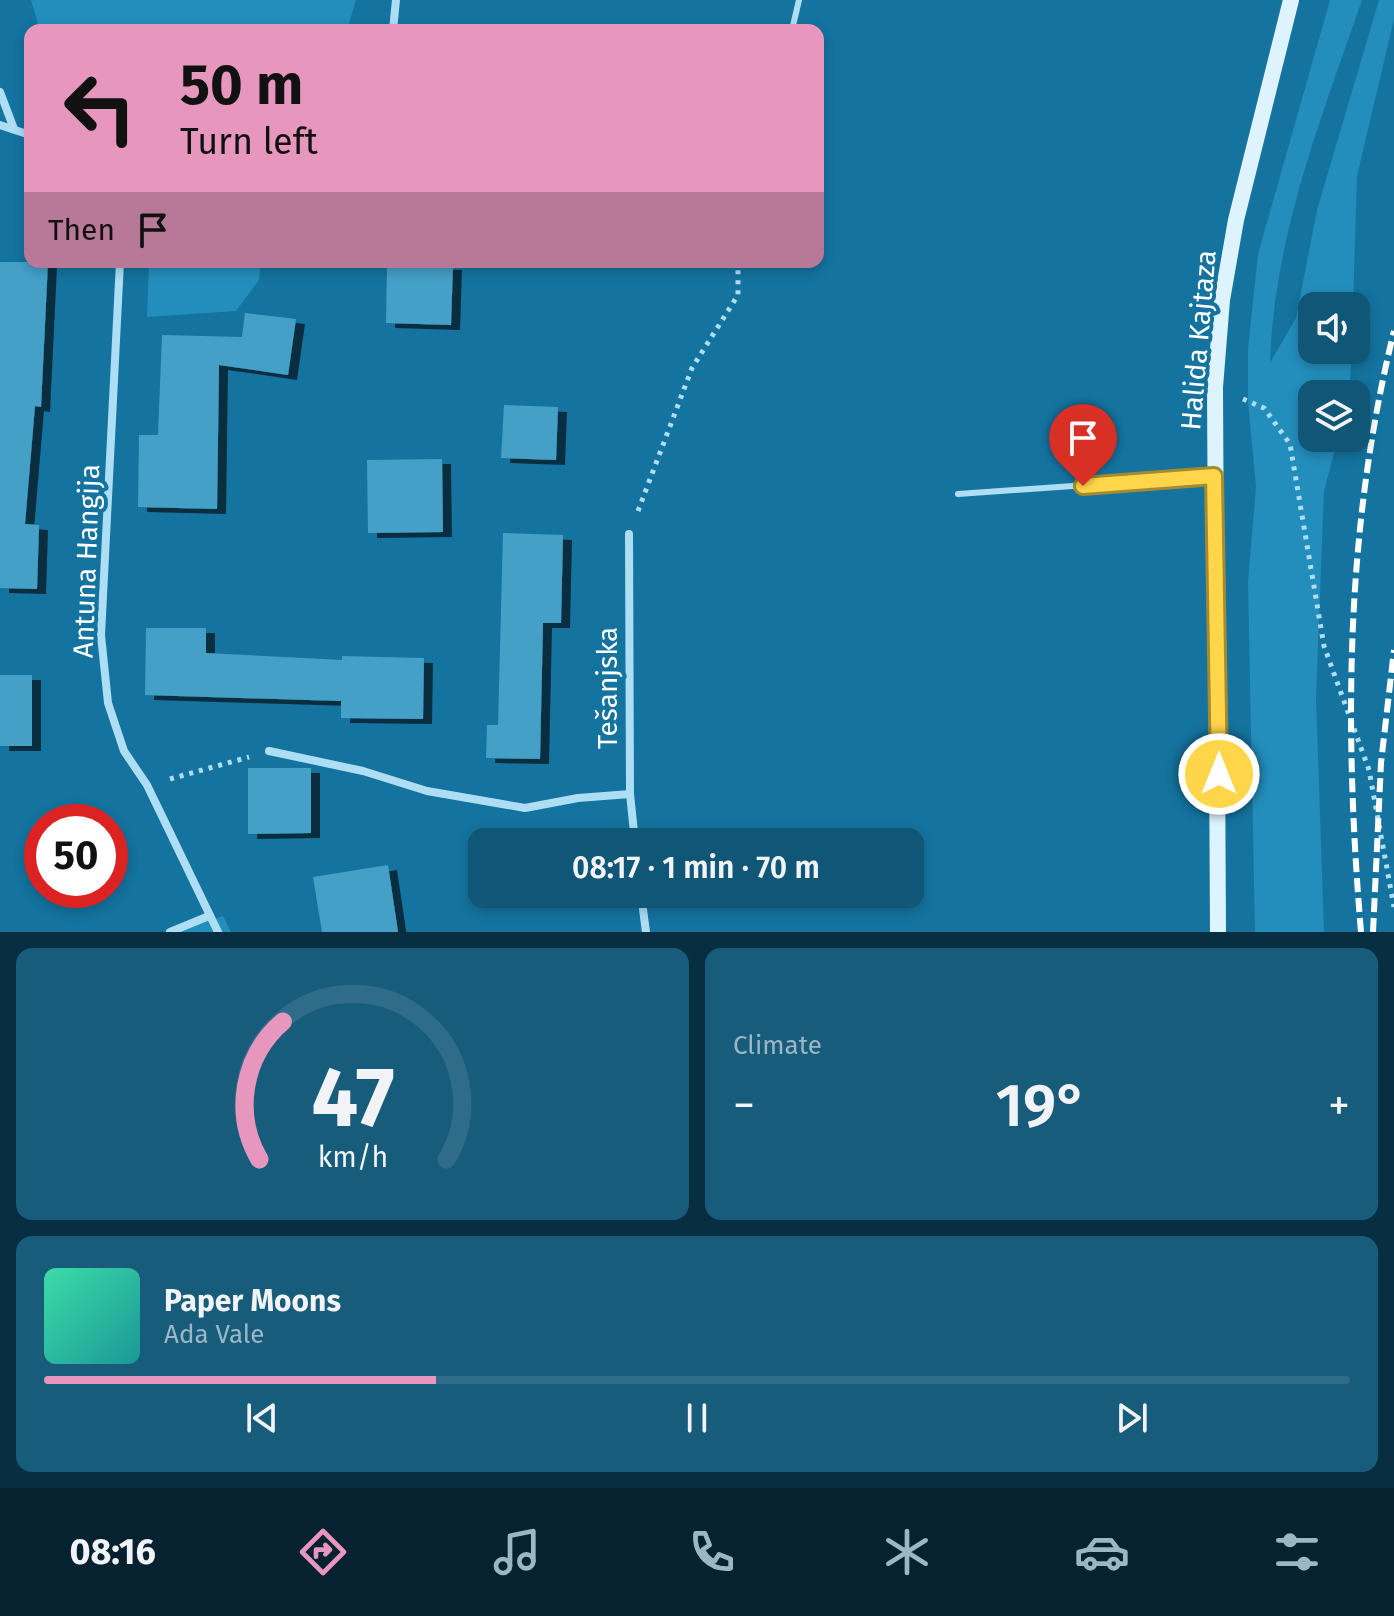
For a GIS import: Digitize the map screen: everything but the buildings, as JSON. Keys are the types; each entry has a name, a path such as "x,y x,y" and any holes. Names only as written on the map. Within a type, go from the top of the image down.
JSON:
{"main road":[{"name":"Halida Kajtaza","path":"1218,932 1215,387 1222,300 1236,220 1291,0"}],"street":[{"path":"392,24 396,0"},
{"path":"0,92 14,129"},
{"path":"0,125 24,133"},
{"name":"Antuna Hangija","path":"120,268 101,635 108,703 124,751 147,785 218,932"},
{"name":"Tešanjska","path":"629,534 630,794 634,828"},
{"path":"269,751 363,771 427,791 525,808 578,798 630,794"},
{"path":"643,908 646,932"},
{"path":"170,932 209,916"}],"lane":[{"path":"793,24 799,0"},
{"path":"958,494 1214,476"}],"path":[{"path":"629,534 692,368 738,295 738,268"},
{"path":"1215,387 1264,408 1290,444 1324,646 1369,770 1394,907"},
{"path":"147,785 269,751"}],"shaded area":[{"path":"31,0 356,0 349,24 38,24"},
{"path":"1330,0 1362,0 1316,134 1290,224 1273,316 1270,363 1296,318 1298,308 1298,364 1351,364 1350,380 1298,380 1298,452 1334,452 1324,491 1316,697 1324,932 1255,932 1248,582 1256,487 1248,402 1248,349 1258,254"},
{"path":"1379,0 1394,0 1394,19 1357,176 1353,292 1301,292 1317,210"},
{"path":"149,268 260,268 259,280 236,311 147,317"},
{"path":"223,916 231,932 173,932"}],"railway":[{"path":"1361,932 1352,781 1353,630 1366,480 1394,331"},
{"path":"1373,932 1381,763 1394,650"}],"route":[{"path":"1083,486 1214,476 1219,774"}]}
